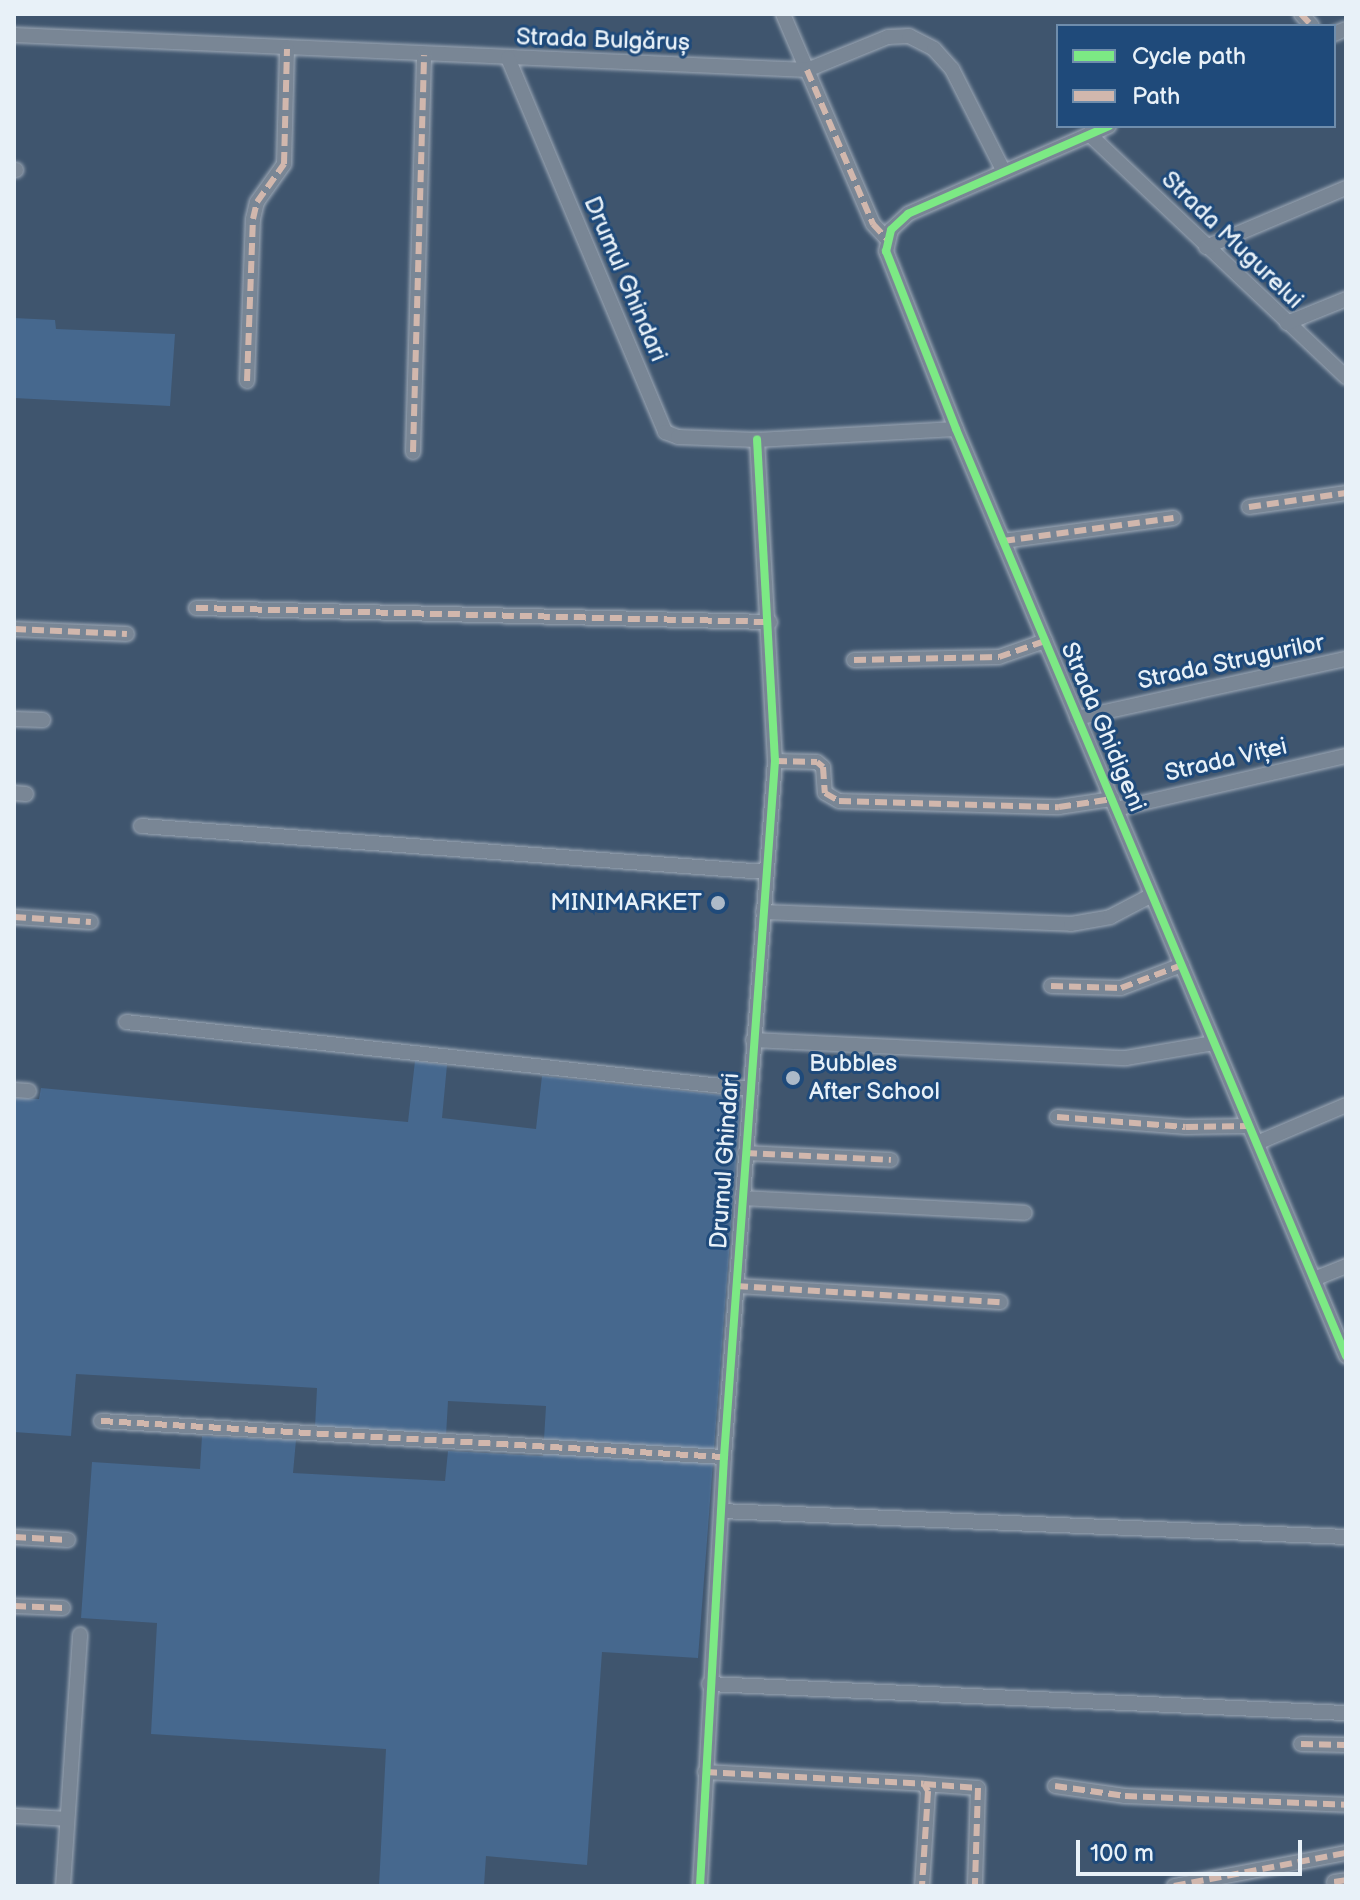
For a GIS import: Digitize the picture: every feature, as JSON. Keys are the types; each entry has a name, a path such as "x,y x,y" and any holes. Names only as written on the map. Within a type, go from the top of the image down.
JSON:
{"street":[{"path":"783,14 873,224 888,240 896,222 908,214 1104,128"},
{"name":"Strada Bulgăruș","path":"14,35 807,70"},
{"path":"807,70 888,37 922,41 952,69 1004,172"},
{"path":"247,381 253,219 257,202 284,164 287,49"},
{"path":"413,452 424,55"},
{"name":"Drumul Ghindari","path":"508,58 665,432 678,437 757,440 956,429"},
{"name":"Strada Mugurelui","path":"1089,134 1346,377"},
{"path":"1206,247 1346,188"},
{"name":"Strada Ghidigeni","path":"888,240 889,266 1346,1356"},
{"path":"1287,323 1346,299"},
{"name":"Drumul Ghindari","path":"700,1886 724,1457 775,761 770,622 757,440"},
{"path":"1249,507 1346,493"},
{"path":"1003,541 1173,518"},
{"path":"196,608 770,622"},
{"path":"14,629 127,634"},
{"path":"854,660 999,657 1045,641"},
{"name":"Strada Strugurilor","path":"1077,718 1346,659"},
{"path":"14,719 43,720"},
{"name":"Strada Viței","path":"1114,804 1346,756"},
{"path":"775,761 817,762 823,767 825,793 839,801 1059,807 1114,804"},
{"path":"141,826 766,872"},
{"path":"763,912 1071,924 1110,917 1152,895"},
{"path":"14,917 91,922"},
{"path":"1051,986 1134,986 1182,965"},
{"name":"Drumul Ghindari","path":"126,1022 750,1089"},
{"name":"Drumul Ghindari","path":"753,1040 1126,1058 1214,1043"},
{"path":"1257,1143 1346,1105"},
{"path":"1057,1117 1202,1128 1249,1126"},
{"path":"745,1153 891,1160"},
{"name":"Drumul Ghindari","path":"742,1198 1025,1213"},
{"path":"1314,1279 1346,1266"},
{"path":"736,1286 1001,1302"},
{"path":"101,1421 724,1457"},
{"path":"721,1511 1346,1537"},
{"path":"14,1537 68,1540"},
{"path":"14,1606 63,1608"},
{"path":"63,1886 80,1635"},
{"path":"709,1684 1346,1713"},
{"path":"1301,1744 1346,1745"},
{"path":"705,1772 978,1788 975,1886"},
{"path":"922,1886 928,1791 924,1784"},
{"path":"1055,1786 1125,1796 1346,1805"},
{"path":"14,1816 67,1819"},
{"path":"1174,1886 1346,1853"}],"shaded area":[{"path":"14,318 55,320 56,329 175,334 170,406 14,398"},
{"path":"415,1061 447,1065 442,1118 536,1129 542,1076 741,1097 698,1658 602,1652 587,1865 486,1856 484,1886 379,1886 386,1749 151,1734 157,1623 81,1618 92,1462 200,1469 202,1436 296,1440 293,1473 445,1481 448,1451 543,1456 546,1406 448,1401 446,1436 315,1427 317,1388 76,1374 71,1436 14,1432 14,1098 39,1099 41,1088 408,1122"}],"marked path":[{"path":"1301,14 1310,24"},
{"path":"247,381 253,219 257,202 284,164 287,49"},
{"path":"413,452 424,55"},
{"path":"807,70 873,224 888,240"},
{"path":"1249,507 1346,493"},
{"path":"1003,541 1173,518"},
{"path":"196,608 770,622"},
{"path":"14,629 127,634"},
{"path":"854,660 999,657 1045,641"},
{"path":"775,761 817,762 823,767 825,793 839,801 1059,807 1112,799"},
{"path":"14,917 91,922"},
{"path":"1051,986 1121,988 1182,965"},
{"path":"1057,1117 1186,1127 1249,1126"},
{"path":"745,1153 891,1160"},
{"path":"736,1286 1001,1302"},
{"path":"101,1421 724,1457"},
{"path":"14,1537 68,1540"},
{"path":"14,1606 63,1608"},
{"path":"1301,1744 1346,1745"},
{"path":"705,1772 924,1784 928,1791 922,1886"},
{"path":"924,1784 978,1788 975,1886"},
{"path":"1055,1786 1125,1796 1346,1805"},
{"path":"1174,1886 1346,1853"},
{"path":"1334,1882 1346,1880"}],"cycle path":[{"path":"1104,128 908,214 891,230 886,251 956,429 1346,1356"},
{"path":"700,1886 724,1457 775,761 757,440"}],"place":[{"name":"MINIMARKET","path":"718,903"},
{"name":"Bubbles After School","path":"793,1078"}]}
